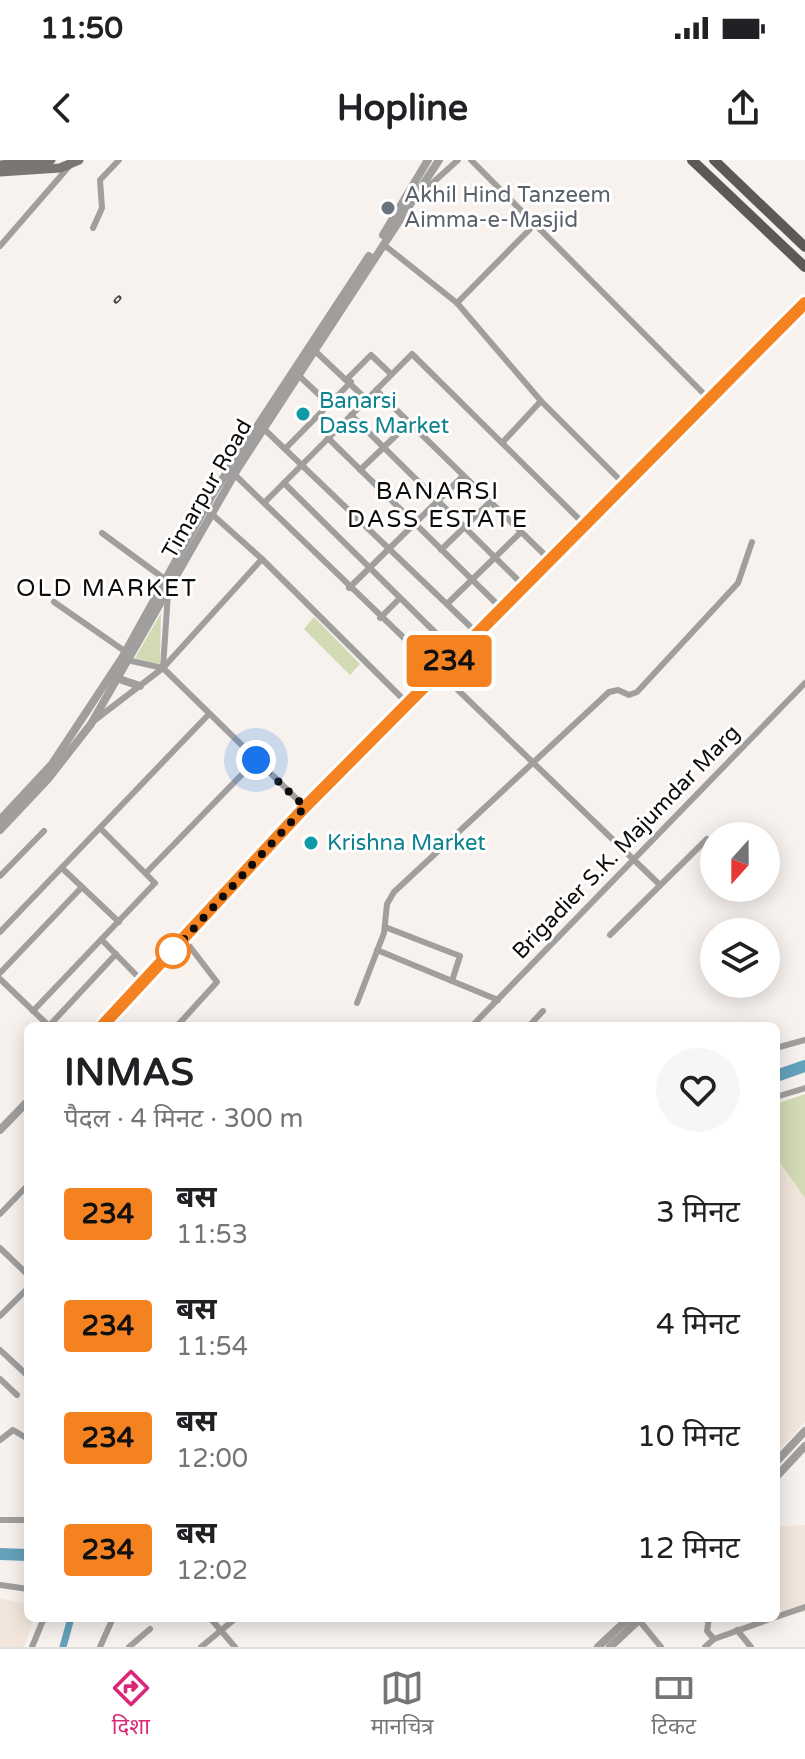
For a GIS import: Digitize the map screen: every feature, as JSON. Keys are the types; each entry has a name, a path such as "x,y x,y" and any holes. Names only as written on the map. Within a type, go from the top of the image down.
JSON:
{"main road":[{"path":"692,160 805,267"},
{"path":"714,160 805,247"},
{"path":"0,165 75,161"},
{"path":"0,172 44,163"}],"street":[{"path":"93,228 102,208 100,180 119,160"},
{"name":"Timarpur Road","path":"412,195 428,160"},
{"name":"Timarpur Road","path":"0,830 48,779 91,724 119,679 126,657 166,580 232,471 412,195 439,160"},
{"path":"412,195 458,160"},
{"path":"471,160 710,400"},
{"path":"0,246 75,161"},
{"path":"457,303 535,224"},
{"path":"381,243 457,303 541,401 625,485"},
{"path":"106,1022 305,807 805,303"},
{"path":"312,348 366,399"},
{"path":"264,503 410,354 585,525"},
{"path":"285,449 371,355 391,374"},
{"path":"296,373 329,404"},
{"path":"376,390 550,560"},
{"path":"502,443 541,401"},
{"path":"351,415 524,586"},
{"path":"360,470 409,423"},
{"path":"261,426 477,633"},
{"path":"328,438 501,608"},
{"path":"232,471 380,618 660,885"},
{"path":"349,588 463,476"},
{"path":"284,483 456,653"},
{"path":"441,550 490,502"},
{"path":"208,511 262,559 407,703"},
{"name":"Timarpur Road","path":"0,820 52,764 126,657 168,593 208,511"},
{"path":"447,604 521,532"},
{"path":"102,533 166,580"},
{"path":"357,1003 385,927 387,904 394,892 609,692 618,690 629,695 637,692 738,583 752,542"},
{"path":"91,724 163,668 262,559"},
{"path":"163,668 168,593"},
{"path":"380,618 400,598"},
{"path":"54,602 126,657 163,668 305,807"},
{"path":"119,679 140,686"},
{"name":"Brigadier S.K. Majumdar Marg","path":"476,1022 805,683"},
{"path":"0,932 209,714"},
{"path":"146,873 256,760"},
{"path":"33,1011 154,885 146,873 101,829"},
{"path":"0,876 44,831"},
{"path":"610,935 700,846"},
{"path":"63,869 119,922"},
{"path":"0,973 82,887"},
{"path":"385,927 460,956 452,981"},
{"path":"181,1022 217,982 184,939"},
{"path":"102,940 144,983"},
{"path":"377,950 498,1000"},
{"path":"53,1022 116,954"},
{"path":"0,979 45,1022"},
{"path":"533,1022 543,1011"},
{"path":"780,1047 805,1040"},
{"path":"780,1096 805,1088"},
{"path":"0,1130 24,1105"},
{"path":"0,1214 24,1191"},
{"path":"0,1248 24,1268"},
{"path":"0,1316 24,1292"},
{"path":"0,1350 24,1372"},
{"path":"0,1379 17,1395"},
{"path":"0,1440 13,1430 24,1437"},
{"path":"780,1458 805,1431"},
{"path":"780,1473 805,1446"},
{"path":"0,1520 24,1520"},
{"path":"0,1585 24,1588"},
{"path":"780,1615 805,1607"},
{"path":"36,1646 43,1622"},
{"path":"100,1647 111,1622"},
{"path":"213,1622 235,1647"},
{"path":"201,1647 231,1622"},
{"path":"598,1647 631,1622"},
{"path":"610,1647 632,1622"},
{"path":"639,1622 661,1647"},
{"path":"708,1622 707,1631 714,1639"},
{"path":"705,1647 714,1639 760,1622"},
{"path":"134,1646 150,1629"},
{"path":"737,1630 751,1647"}],"shaded area":[{"path":"780,1163 805,1198 805,1422 780,1449"},
{"path":"805,1525 805,1612 780,1617 780,1527"},
{"path":"0,1598 24,1604 24,1622 33,1622 24,1647 0,1647"}],"green space":[{"path":"161,613 160,664 135,658"},
{"path":"314,617 360,664 350,675 304,629"},
{"path":"805,1094 805,1198 780,1163 780,1103"}],"waterway":[{"path":"780,1075 805,1066"},
{"path":"0,1554 24,1555"},
{"path":"63,1647 70,1622"}],"railway":[{"path":"116,301 119,298"}],"bus line":[{"name":"234","path":"106,1022 305,807 805,303"}],"place":[{"name":"Akhil Hind Tanzeem Aimma-e-Masjid","path":"388,208"},
{"name":"Banarsi Dass Market","path":"303,414"},
{"name":"Krishna Market","path":"311,843"}],"district":[{"name":"BANARSI DASS ESTATE","path":"438,505"},
{"name":"OLD MARKET","path":"107,588"}],"route":[{"path":"173,951 164,961 305,807 256,760"}]}
